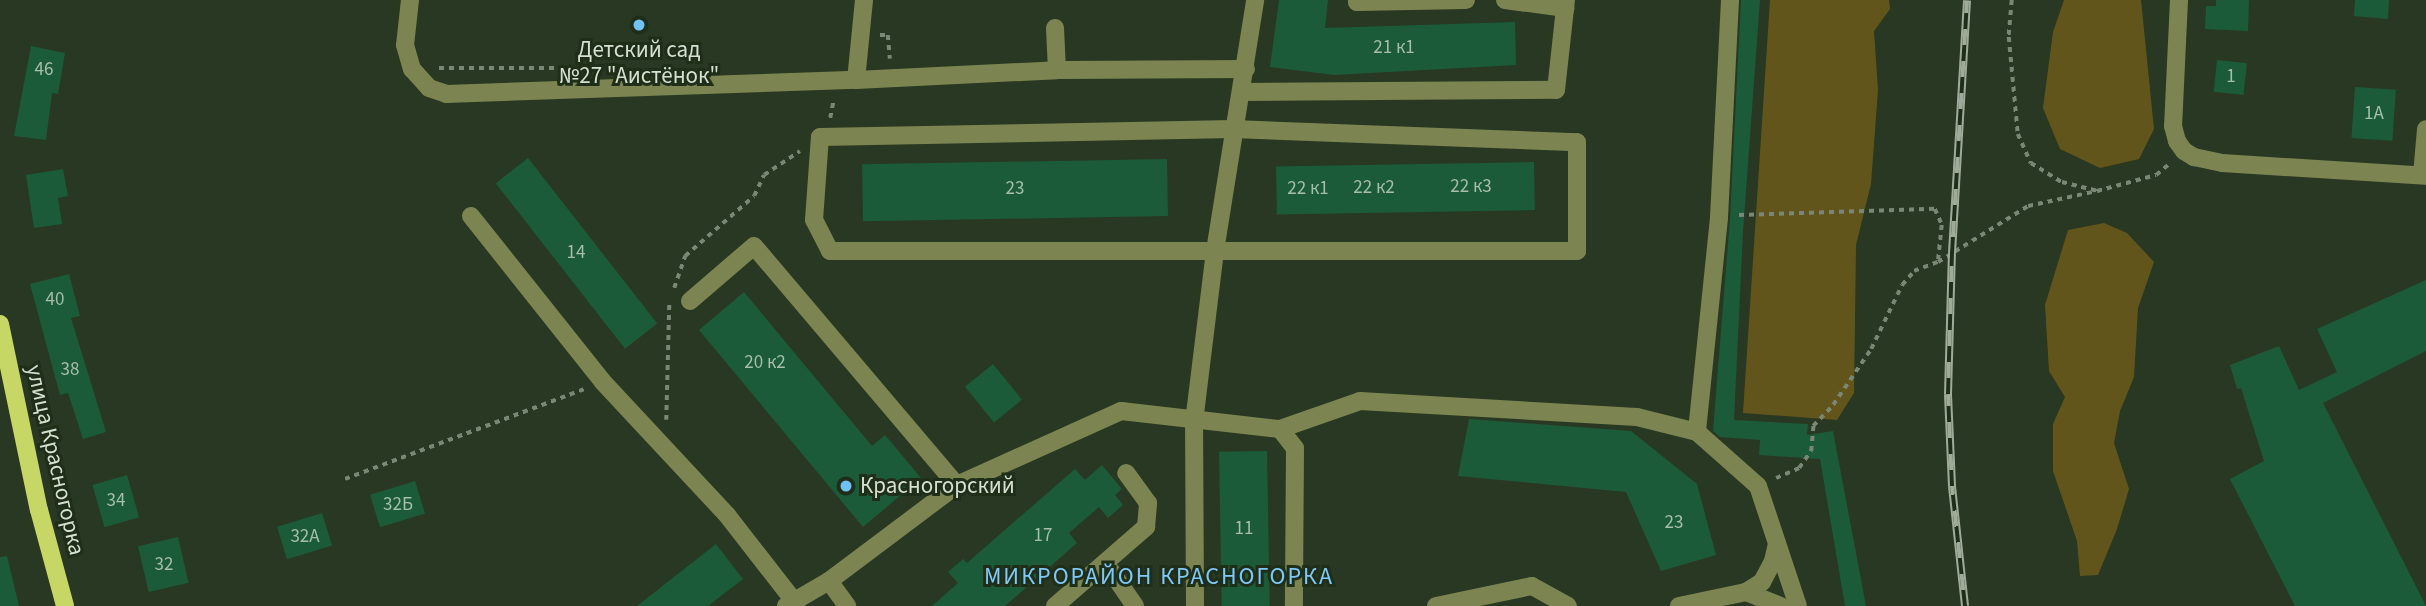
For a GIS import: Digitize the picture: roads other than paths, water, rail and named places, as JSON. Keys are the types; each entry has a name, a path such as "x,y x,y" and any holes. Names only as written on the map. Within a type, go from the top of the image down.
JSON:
{"main road":[{"name":"улица Красногорка","path":"0,324 39,510 65,606"}],"street":[{"path":"410,0 405,45 412,69 429,88 446,94 856,80 1057,70 1246,69"},
{"path":"856,80 863,0"},
{"path":"1195,606 1194,422 1214,251 1233,129 1246,69 1255,0"},
{"path":"1357,0 1466,0"},
{"path":"1241,92 1556,90 1565,4 1506,0"},
{"path":"1697,432 1719,218 1730,0"},
{"path":"2179,0 2173,126 2176,141 2184,151 2194,157 2222,163 2424,176 2426,128"},
{"path":"1055,28 1057,70"},
{"path":"1233,129 1577,142 1577,251 830,251 814,220 820,137 1233,129"},
{"path":"471,216 603,382 727,515 790,603 829,581 957,485 1121,411 1194,422 1280,429 1360,401 1637,417 1697,432 1758,486 1798,606"},
{"path":"690,301 754,246 957,485"},
{"path":"1280,429 1295,448 1294,606"},
{"path":"1055,606 1146,527 1148,503 1126,473"},
{"path":"1679,606 1746,592 1762,582 1773,561 1777,542"},
{"path":"1106,564 1135,606"},
{"path":"829,581 847,606"},
{"path":"1436,606 1532,586 1568,606"},
{"path":"1746,592 1781,606"}],"railway":[{"path":"1965,606 1952,486 1948,394 1952,253 1967,0"}],"place":[{"name":"Детский сад №27 \"Аистёнок\"","path":"639,25"},
{"name":"Красногорский","path":"846,486"}],"district":[{"name":"МИКРОРАЙОН КРАСНОГОРКА","path":"1159,577"}]}
